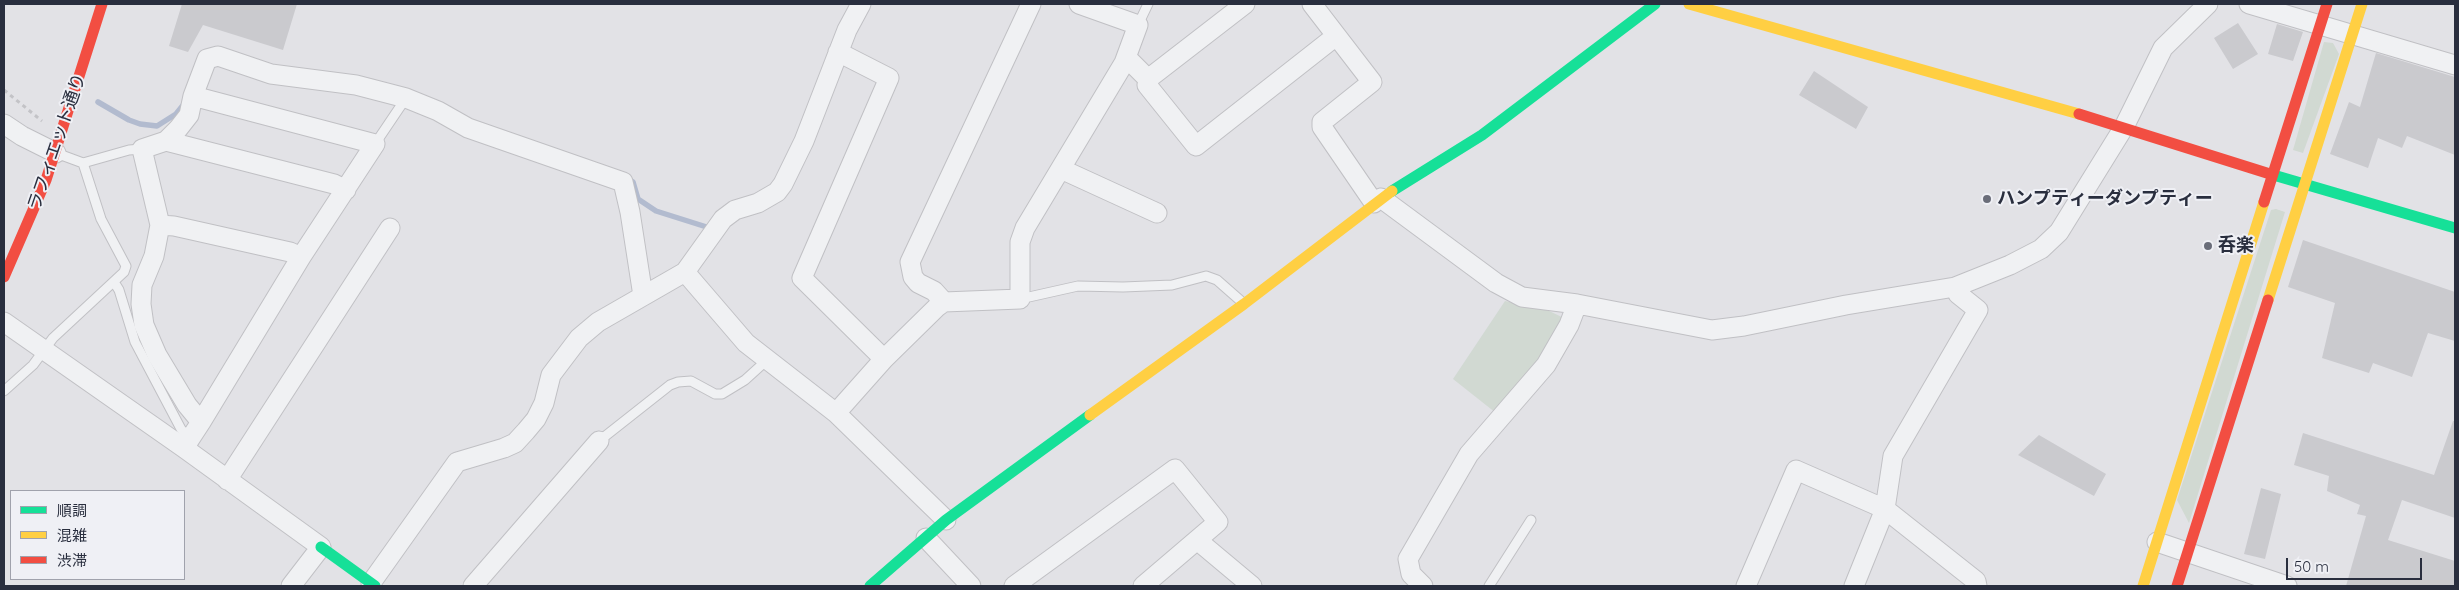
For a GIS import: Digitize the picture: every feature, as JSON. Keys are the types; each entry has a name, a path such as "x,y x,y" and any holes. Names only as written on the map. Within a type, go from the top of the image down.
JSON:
{"street":[{"name":"ラフィエット通り","path":"4,277 34,212 56,153 102,4"},
{"path":"4,322 187,443 227,480 373,585 458,462 515,443 536,419 544,403 551,374 579,338 598,322 685,272 723,219 735,210 768,198 784,184 804,141 838,52 861,4"},
{"path":"944,302 934,291 918,283 913,276 910,262 1031,4"},
{"path":"836,413 884,359 936,307 944,302 1020,299 1022,233 1124,63 1138,25 1083,4"},
{"path":"1245,4 1148,79 1147,85 1196,146 1336,36"},
{"path":"1312,4 1372,82 1322,122 1322,127 1377,200 1496,284 1522,297 1577,304 1712,330 1744,326 1846,305 1955,287 2010,265 2042,249 2059,232 2124,127 2163,48 2208,4"},
{"path":"870,586 946,520 1244,304 1377,200 1482,135 1655,4"},
{"path":"1689,4 2124,127 2272,175 2455,228"},
{"path":"2249,4 2320,26 2353,33 2455,65"},
{"path":"2144,586 2327,4"},
{"path":"2176,586 2306,185 2362,4"},
{"path":"838,52 889,78 802,278 884,359"},
{"path":"201,422 187,405 157,355 144,325 141,304 142,285 154,256 160,225 142,149 166,141 189,114 193,96 207,59 218,56 271,74 356,85 406,98 438,111 468,128 623,182 630,212 643,296"},
{"path":"1124,63 1131,62 1148,79"},
{"path":"187,443 301,258 375,144 193,96"},
{"path":"4,124 22,136 56,153"},
{"path":"166,141 334,184 346,190"},
{"path":"1061,169 1156,213"},
{"path":"160,225 174,226 290,252 301,258"},
{"path":"227,480 390,228"},
{"path":"685,272 746,343 836,413 946,520"},
{"path":"1854,586 1885,509 1893,456 1978,310 1958,294 1955,287"},
{"path":"1423,586 1411,574 1408,558 1469,454 1546,365 1569,325 1577,304"},
{"path":"474,586 599,441"},
{"path":"1014,586 1175,469 1218,522 1143,586"},
{"path":"1746,586 1796,470 1885,509 1976,581 1976,586"},
{"path":"926,538 971,586"},
{"path":"1197,540 1252,586"},
{"path":"2157,542 2287,586"},
{"path":"291,586 321,547"}],"lane":[{"path":"1138,25 1148,4"},
{"path":"375,144 406,98"},
{"path":"56,153 83,163 129,150 142,149"},
{"path":"4,391 33,365 44,349 82,310 124,272 126,266 101,219 83,163"},
{"path":"1020,299 1078,286 1123,287 1172,284 1206,276 1217,280 1244,304"},
{"path":"114,282 119,290 135,342 187,443"},
{"path":"599,441 670,385 691,381 715,394 722,394 739,384 767,360"},
{"path":"1489,586 1531,520"}],"path":[{"path":"4,90 40,121 64,128"}],"shaded area":[{"path":"2324,42 2333,43 2339,54 2303,153 2293,150"},
{"path":"2276,209 2285,212 2189,523 2177,500 2271,210"},
{"path":"1505,301 1547,310 1566,319 1561,333 1496,413 1453,379"}],"building":[{"path":"182,4 297,4 283,50 203,25 188,52 169,46"},
{"path":"2238,23 2258,54 2233,69 2214,38"},
{"path":"2277,24 2303,32 2293,61 2268,54"},
{"path":"2376,53 2455,77 2455,155 2407,136 2402,148 2378,138 2368,168 2330,154 2349,102 2360,107"},
{"path":"1814,71 1868,107 1856,129 1799,95"},
{"path":"2303,240 2455,292 2455,341 2428,333 2412,377 2373,363 2369,373 2322,358 2335,303 2288,287"},
{"path":"2453,421 2455,421 2455,518 2402,500 2388,540 2455,561 2455,586 2346,586 2366,516 2357,514 2360,505 2327,491 2329,476 2294,465 2303,433 2434,475"},
{"path":"2039,435 2106,474 2094,496 2018,455"},
{"path":"2261,488 2281,494 2265,559 2244,554"}],"waterway":[{"path":"98,102 129,120 140,124 157,126 176,114 184,104"},
{"path":"627,178 633,182 638,199 656,211 713,229"}],"traffic: fast":[{"path":"1392,191 1482,135 1655,4"},
{"path":"2270,174 2455,228"},
{"path":"870,586 946,520 1090,415"},
{"path":"321,547 375,586"}],"traffic: slow":[{"path":"1689,4 2079,114"},
{"path":"2268,300 2362,4"},
{"path":"1090,415 1244,304 1392,191"},
{"path":"2143,586 2264,202"}],"traffic: jam":[{"path":"4,277 46,180 102,4"},
{"path":"2264,202 2327,4"},
{"path":"2079,114 2270,174"},
{"path":"2177,586 2268,300"}],"place":[{"name":"ハンプティーダンプティー","path":"1987,199"},
{"name":"呑楽","path":"2208,246"}]}
